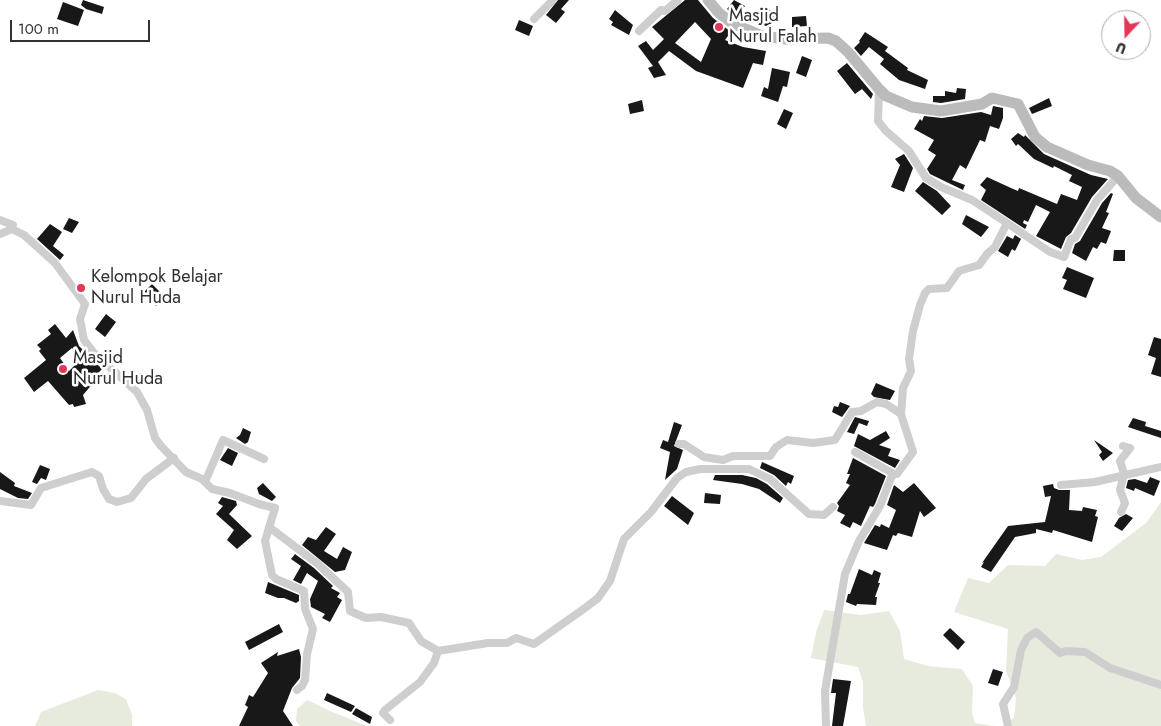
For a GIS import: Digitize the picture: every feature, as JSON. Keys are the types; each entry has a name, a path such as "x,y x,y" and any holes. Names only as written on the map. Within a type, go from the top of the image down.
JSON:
{"street":[{"path":"534,19 553,0"},
{"path":"639,31 662,9 665,11 678,0"},
{"path":"708,0 719,13 732,23 762,36 785,39 828,38 836,41 886,96 912,108 941,111 982,104 992,98 1018,104 1035,137 1046,147 1088,165 1110,171 1118,176 1136,198 1161,217"},
{"path":"879,89 878,121 886,132 909,151 926,178 940,188 972,200 1050,252 1064,257 1071,239 1074,238 1097,200 1118,176"},
{"path":"0,220 13,225 12,229"},
{"path":"826,726 826,682 845,574 859,541 880,506 894,474 897,474 913,452 901,414 903,388 910,371 909,359 913,331 925,293 934,288 947,288 957,272 979,265 995,247 1007,223"},
{"path":"0,234 12,229 24,235 55,263 85,304 80,319 84,340 94,353 136,392 147,410 155,438 188,474 205,482 210,488 215,490 230,493 259,504 274,506 276,510 265,541 272,575 276,579 304,591 305,609 313,630 307,654 305,680 297,690"},
{"path":"679,444 684,444 704,457 723,460 733,456 770,456 776,447 787,440 813,443 835,440 852,412 859,412 877,402 886,404 901,414"},
{"path":"205,482 222,440 264,459"},
{"path":"1121,512 1125,503 1120,490 1124,474 1120,461 1130,448 1123,446"},
{"path":"855,452 894,474"},
{"path":"0,501 31,505 41,488 92,472 99,476 103,489 109,499 117,502 131,498 146,479 174,458"},
{"path":"1061,485 1078,485 1161,467"},
{"path":"269,527 318,564 348,592 350,611 364,617 383,617 409,623 421,641 438,651 488,643 507,643 516,638 534,644 578,613 598,598 610,581 624,539 652,512 677,478 686,472 700,469 749,469 770,480 809,514 824,514 833,507"},
{"path":"1008,726 1004,704 1014,687 1021,650 1027,638 1036,632 1060,653 1066,651 1085,652 1110,668 1141,680 1161,685"},
{"path":"390,720 383,714 385,710 420,682 434,664 438,651"}],"shaded area":[{"path":"1161,502 1161,726 1002,726 1014,718 1016,698 1006,671 1008,629 954,612 968,578 989,583 1008,565 1045,566 1056,554 1082,560 1101,557 1146,523"},
{"path":"824,610 861,615 889,611 900,631 904,659 928,666 962,669 973,686 972,713 975,723 994,726 866,726 863,708 863,682 858,667 811,658 816,632"},
{"path":"98,690 115,693 126,699 132,715 132,726 35,726 41,712"},
{"path":"307,700 367,726 300,726 296,721 297,709"}],"building":[{"path":"83,0 104,7 102,14 86,9 81,5"},
{"path":"558,0 569,0 561,9 565,12 556,23 546,15"},
{"path":"685,0 698,0 713,18 731,32 725,40 743,47 766,51 763,65 753,63 743,88 696,71 669,51 658,62 666,75 654,78 648,68 653,66 638,46 646,41 653,50 664,39 652,27","holes":["695,22 711,39 701,62 675,43"]},
{"path":"734,0 745,6 734,15 727,9"},
{"path":"63,2 84,10 78,26 57,19"},
{"path":"761,7 777,13 772,23 766,26 755,21"},
{"path":"615,10 633,25 629,35 611,25 613,22 609,19"},
{"path":"806,16 807,26 792,27 792,17"},
{"path":"519,20 533,26 529,36 515,30"},
{"path":"865,32 888,47 885,51 908,68 907,70 928,80 925,89 899,80 880,64 884,59 869,47 861,56 854,48 860,42"},
{"path":"802,56 812,60 806,77 796,73"},
{"path":"847,63 873,94 871,99 862,89 855,94 837,71"},
{"path":"772,68 790,72 787,87 783,86 778,102 761,96 764,87 768,89"},
{"path":"957,88 966,89 965,99 941,103 933,102 933,96 945,96 945,91 956,93"},
{"path":"1049,98 1052,106 1032,114 1029,108"},
{"path":"642,100 644,111 630,114 628,104"},
{"path":"993,106 1003,108 1003,118 999,129 990,126 985,142 980,140 966,169 960,165 952,180 965,185 963,190 930,174 927,169 936,155 928,150 934,140 914,129 920,119 922,121 924,116 942,118 981,112 991,115"},
{"path":"784,109 793,113 786,129 777,124"},
{"path":"1018,133 1024,137 1025,135 1044,154 1091,175 1108,179 1092,197 1071,233 1066,237 1061,249 1036,236 1050,212 1036,205 1028,222 1024,220 1023,223 1027,225 1025,229 981,200 986,190 980,185 987,177 1018,191 1019,188 1057,204 1061,194 1077,200 1082,187 1069,181 1072,175 1034,159 1018,144 1016,146 1011,139"},
{"path":"904,154 913,168 904,192 891,187 900,165 895,159"},
{"path":"923,182 937,191 951,206 942,215 915,191"},
{"path":"1111,193 1113,194 1106,212 1109,213 1102,228 1111,231 1106,244 1101,242 1097,249 1093,247 1086,261 1072,253 1075,244 1080,241 1102,203"},
{"path":"966,215 989,227 981,237 962,224"},
{"path":"69,218 79,222 72,233 63,229"},
{"path":"50,224 62,232 53,246 64,255 60,260 37,239"},
{"path":"1015,235 1021,239 1015,251 1012,249 1008,257 998,251 1007,236 1013,239"},
{"path":"1114,250 1125,250 1125,261 1113,261"},
{"path":"1067,267 1094,278 1086,298 1063,289 1067,280 1062,278"},
{"path":"152,284 165,297 156,306 143,293"},
{"path":"106,314 116,322 105,337 95,329"},
{"path":"55,324 66,338 73,330 79,346 102,369 92,380 94,382 83,395 86,404 74,407 73,404 69,405 48,381 34,392 24,378 46,360 37,345 51,334 48,330","holes":["72,348 81,359 69,371 60,358"]},
{"path":"1154,337 1161,339 1161,377 1151,374 1156,358 1148,355"},
{"path":"876,383 895,391 890,400 874,397 871,394"},
{"path":"840,402 850,406 842,417 832,412 834,406 838,407"},
{"path":"855,417 869,421 867,426 859,423 854,434 847,432"},
{"path":"1133,418 1146,422 1145,426 1161,431 1161,438 1128,427"},
{"path":"674,422 682,425 674,446 683,450 677,469 665,480 670,452 660,448 663,440 668,442"},
{"path":"243,428 251,432 248,442 245,444 236,438 240,435"},
{"path":"886,431 890,438 879,445 891,449 888,456 900,460 895,468 854,446 858,434 870,440"},
{"path":"1094,440 1113,453 1103,461 1099,455 1102,452"},
{"path":"228,448 238,453 232,466 220,460"},
{"path":"853,458 886,476 875,504 873,507 870,506 861,526 853,522 850,528 840,523 845,515 837,511 839,506 837,503 850,485 846,483 850,474 847,474"},
{"path":"762,462 794,476 791,484 788,482 786,486 774,475 760,468"},
{"path":"40,465 50,469 46,480 41,478 37,484 32,482"},
{"path":"0,472 15,483 14,486 32,493 28,499 18,498 0,489"},
{"path":"715,475 742,475 756,478 767,484 783,498 780,503 759,489 742,484 713,480"},
{"path":"1150,477 1160,481 1154,496 1135,488 1134,491 1126,488 1128,480 1135,479 1147,483"},
{"path":"263,483 276,497 272,501 259,494 257,488"},
{"path":"914,483 936,508 924,517 920,511 912,537 898,533 896,536 893,535 887,550 864,543 875,525 880,527 881,524 889,528 896,510 887,505 894,485 903,492"},
{"path":"1053,484 1054,488 1059,490 1070,490 1069,510 1082,511 1083,507 1097,510 1095,516 1098,517 1092,542 1053,530 1052,533 1036,529 1036,533 1015,537 991,572 981,567 1008,526 1045,522 1051,496 1045,497 1043,486"},
{"path":"705,493 721,495 720,504 704,503"},
{"path":"672,496 694,513 688,525 664,506"},
{"path":"222,497 236,501 237,505 229,514 252,536 237,549 227,540 234,530 216,514 223,506 218,503"},
{"path":"1126,514 1133,518 1122,531 1114,526 1119,518"},
{"path":"326,527 336,534 324,551 337,559 343,547 352,552 345,570 335,572 302,545 308,537 316,540"},
{"path":"295,554 314,568 333,586 331,588 340,593 337,597 342,600 330,622 322,618 325,614 311,607 310,599 318,581 307,573 301,584 293,580 301,566 291,559"},
{"path":"859,569 872,575 874,570 881,573 875,597 877,597 876,605 857,604 856,606 846,602"},
{"path":"268,582 299,595 299,601 296,603 265,593"},
{"path":"279,624 283,632 249,650 245,642"},
{"path":"950,628 965,642 958,650 943,635"},
{"path":"299,649 301,657 300,678 292,688 283,711 293,726 239,726 248,707 245,705 249,695 253,697 268,673 261,663 278,652 277,656"},
{"path":"993,669 1003,672 998,686 988,683"},
{"path":"833,679 851,681 843,726 832,726 836,693 831,693"},
{"path":"327,693 355,706 351,712 324,700"},
{"path":"356,708 372,717 370,724 352,714"}],"place":[{"name":"Masjid Nurul Falah","path":"719,27"},
{"name":"Kelompok Belajar Nurul Huda","path":"81,288"},
{"name":"Masjid Nurul Huda","path":"63,369"}]}
